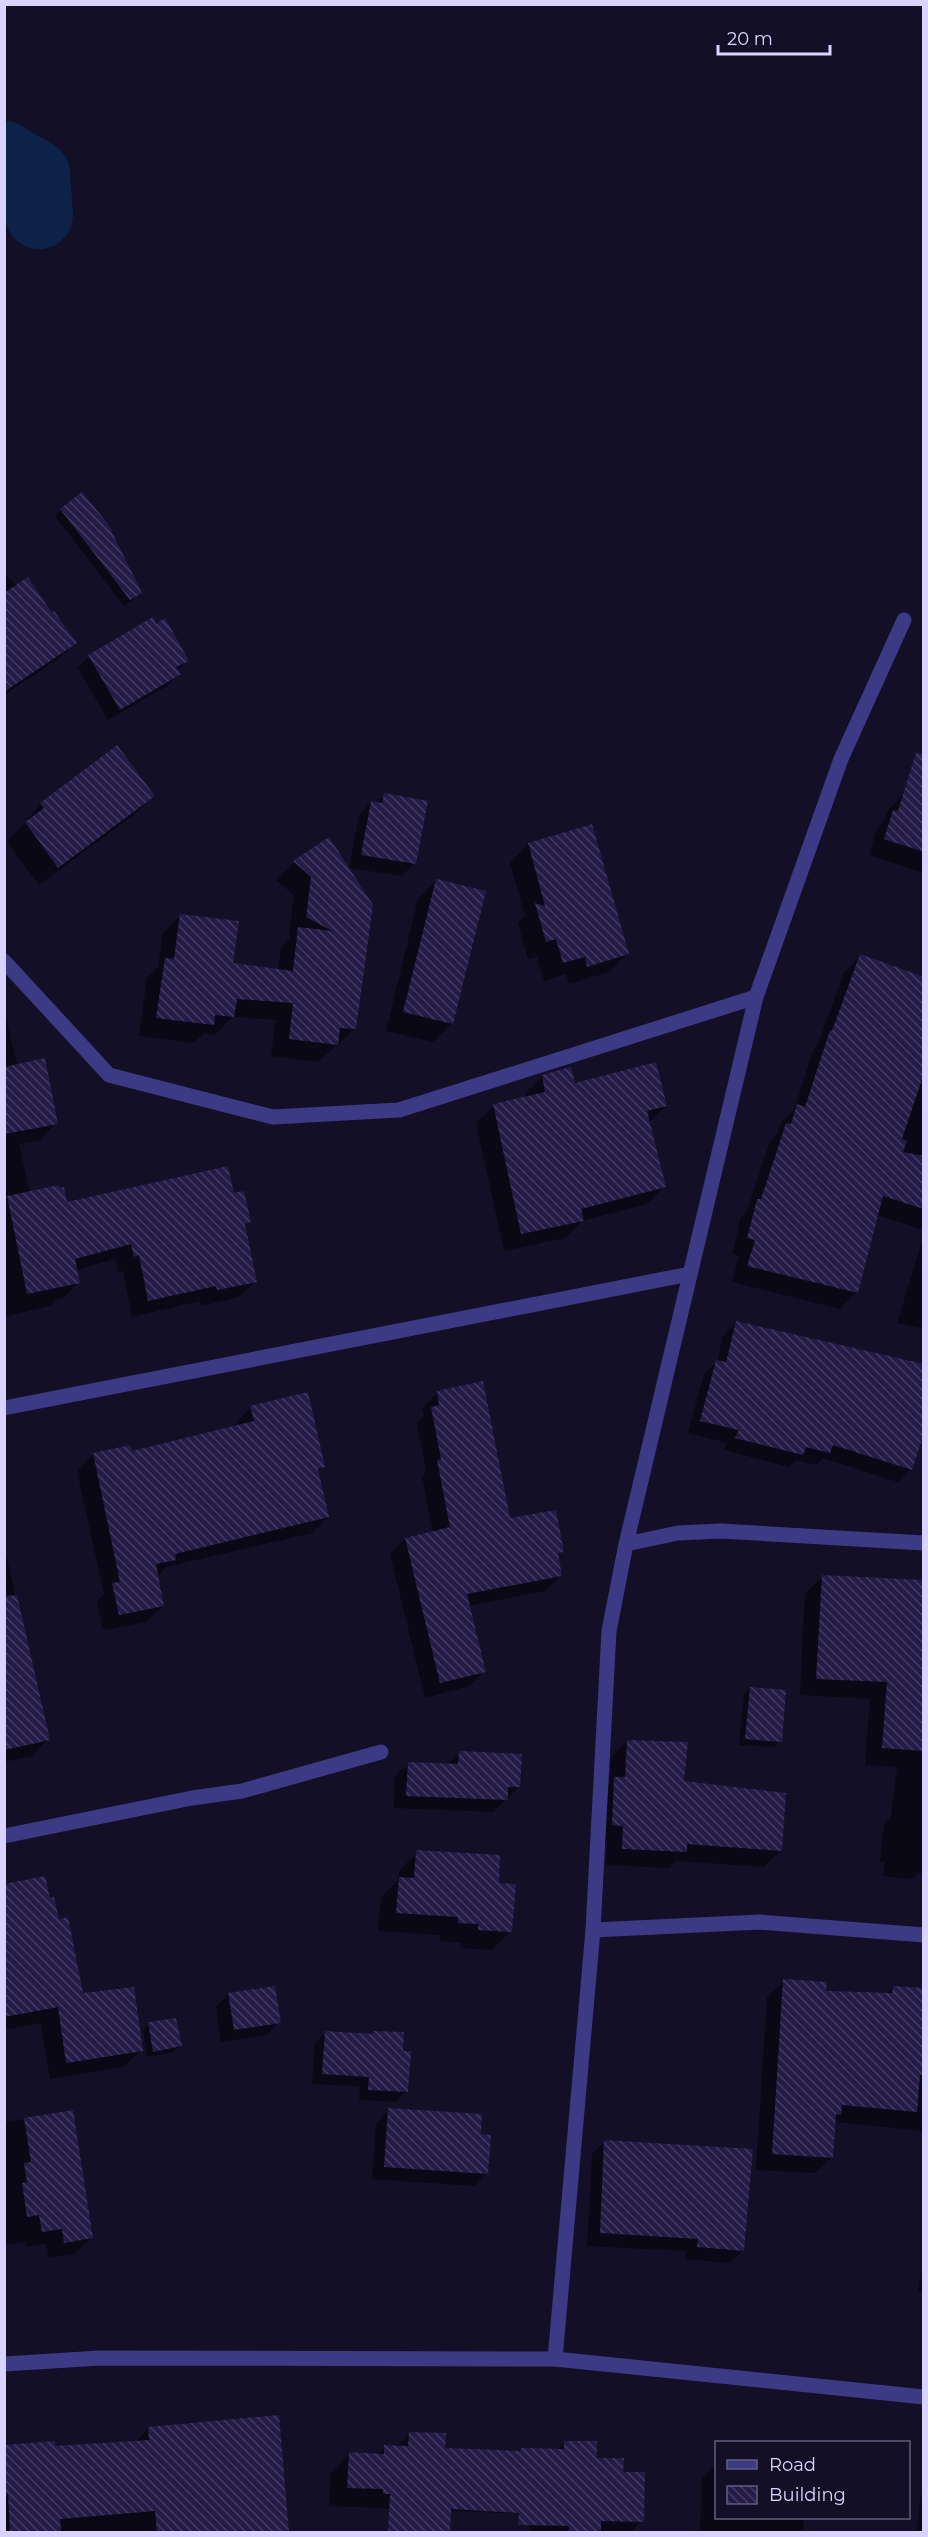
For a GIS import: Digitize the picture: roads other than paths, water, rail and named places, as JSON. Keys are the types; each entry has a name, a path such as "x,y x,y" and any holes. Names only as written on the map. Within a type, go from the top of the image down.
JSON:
{"street":[{"path":"555,2359 593,1930 609,1631 626,1544 756,997 841,759 904,620"},
{"path":"4,961 109,1075 273,1118 399,1110 756,997"},
{"path":"4,1408 690,1274"},
{"path":"626,1544 678,1533 721,1531 924,1543"},
{"path":"4,1836 192,1798 242,1791 381,1752"},
{"path":"593,1930 760,1922 924,1935"},
{"path":"4,2364 100,2358 555,2359 924,2397"}],"waterway":[{"path":"4,155 36,174 39,215"}]}
